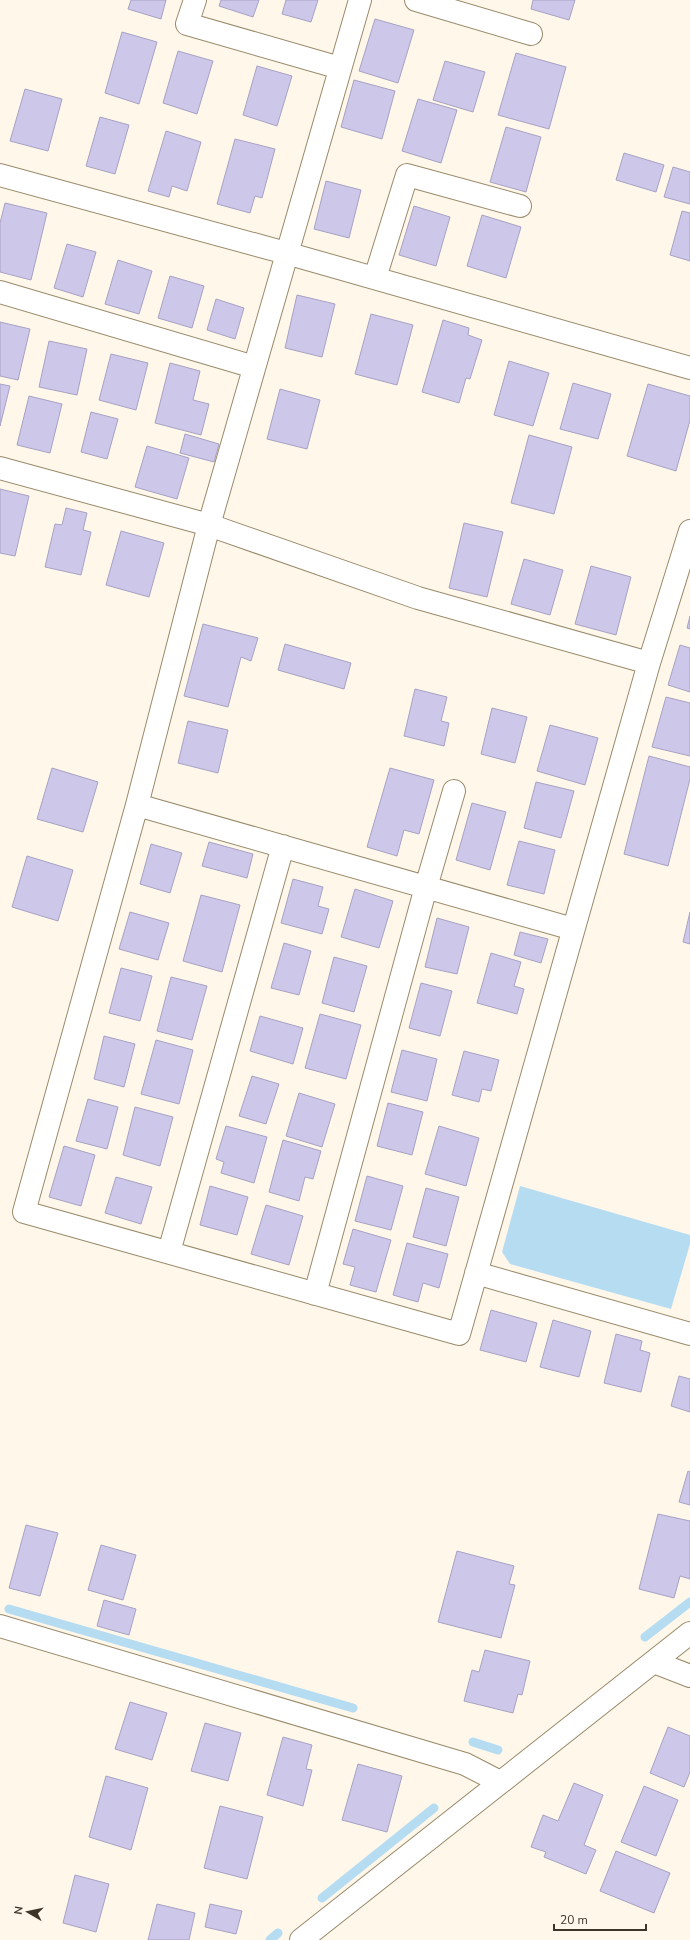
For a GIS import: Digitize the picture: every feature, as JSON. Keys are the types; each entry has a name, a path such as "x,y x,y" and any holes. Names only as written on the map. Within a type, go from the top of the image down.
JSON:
{"street":[{"path":"195,0 188,24 340,68"},
{"path":"360,0 208,525 137,805 24,1212 459,1334 649,662 690,531"},
{"path":"416,0 531,34"},
{"path":"0,175 286,253 690,368"},
{"path":"375,278 407,175 520,206"},
{"path":"0,292 254,367"},
{"path":"0,468 208,525 418,598 649,662"},
{"path":"315,1294 426,887 454,791"},
{"path":"137,805 573,929"},
{"path":"169,1252 283,846"},
{"path":"476,1273 690,1334"},
{"path":"0,1626 465,1764 500,1782"},
{"path":"301,1940 690,1633"},
{"path":"654,1662 690,1676"}],"water":[{"path":"520,1186 690,1235 690,1244 671,1309 510,1264 502,1252"}],"building":[{"path":"131,0 166,0 161,19 128,9"},
{"path":"221,0 259,0 253,17 219,6"},
{"path":"286,0 318,0 311,22 282,14"},
{"path":"533,0 575,0 569,20 531,9"},
{"path":"375,19 414,30 398,83 359,71"},
{"path":"122,32 157,42 139,104 105,93"},
{"path":"178,51 213,61 197,114 163,103"},
{"path":"516,53 566,67 549,129 498,115"},
{"path":"445,61 485,72 473,112 433,100"},
{"path":"257,66 292,76 277,126 243,115"},
{"path":"354,80 395,91 382,139 341,127"},
{"path":"25,89 62,99 48,151 10,141"},
{"path":"418,99 457,110 441,163 402,151"},
{"path":"100,117 129,125 115,174 86,166"},
{"path":"506,127 541,137 526,192 490,182"},
{"path":"166,131 201,142 187,191 172,186 169,197 148,191"},
{"path":"235,139 275,149 262,198 255,196 250,213 217,204"},
{"path":"624,153 664,165 656,192 616,180"},
{"path":"673,167 690,172 690,204 664,197"},
{"path":"326,181 361,190 349,238 314,229"},
{"path":"5,203 47,213 31,280 0,272 0,223"},
{"path":"414,206 450,217 436,266 399,255"},
{"path":"682,211 690,213 690,261 670,255"},
{"path":"482,215 521,227 506,278 467,266"},
{"path":"67,244 96,252 83,297 54,288"},
{"path":"118,260 152,271 139,314 105,304"},
{"path":"170,276 204,286 192,328 158,318"},
{"path":"297,295 335,304 322,357 285,348"},
{"path":"216,299 244,308 235,339 207,330"},
{"path":"371,314 413,325 397,385 355,374"},
{"path":"443,320 469,328 468,335 482,340 470,379 466,378 459,403 422,392"},
{"path":"0,322 30,329 18,380 0,376"},
{"path":"49,341 87,349 77,395 39,387"},
{"path":"111,354 148,363 136,410 99,400"},
{"path":"509,361 549,373 533,426 494,415"},
{"path":"170,363 200,371 193,400 209,404 201,435 155,423"},
{"path":"573,383 611,394 598,439 560,429"},
{"path":"0,384 10,386 0,426"},
{"path":"648,384 690,396 690,420 676,471 627,456"},
{"path":"280,389 320,400 307,449 267,439"},
{"path":"29,396 62,404 50,453 17,445"},
{"path":"91,412 118,419 107,459 81,452"},
{"path":"185,434 219,444 214,462 180,453"},
{"path":"529,435 572,447 554,514 511,503"},
{"path":"147,446 189,458 177,499 135,487"},
{"path":"0,489 29,496 15,556 0,553"},
{"path":"66,508 87,513 83,530 91,532 81,575 45,567 55,524 62,525"},
{"path":"464,523 503,532 487,597 449,588"},
{"path":"121,531 164,543 149,597 106,585"},
{"path":"524,559 563,570 550,615 511,604"},
{"path":"591,566 631,577 616,635 575,624"},
{"path":"690,616 690,629 687,628"},
{"path":"203,624 258,638 251,661 241,657 228,707 184,696"},
{"path":"285,644 351,663 344,689 278,670"},
{"path":"680,645 690,648 690,692 668,685"},
{"path":"415,689 447,697 441,721 449,723 444,746 404,736"},
{"path":"666,697 690,703 690,756 652,747"},
{"path":"492,708 527,717 515,763 481,754"},
{"path":"188,721 228,730 218,773 178,763"},
{"path":"550,725 598,738 585,785 537,771"},
{"path":"649,756 690,767 690,779 668,866 624,854"},
{"path":"52,768 98,782 83,832 37,819"},
{"path":"390,768 434,780 419,834 404,830 397,856 367,847"},
{"path":"536,782 574,791 561,838 524,828"},
{"path":"472,803 506,812 490,870 456,860"},
{"path":"519,841 555,850 544,894 507,885"},
{"path":"209,842 253,854 247,878 202,866"},
{"path":"151,844 182,853 170,893 140,884"},
{"path":"27,856 73,870 58,921 12,907"},
{"path":"293,879 323,887 318,906 329,909 322,934 281,923"},
{"path":"355,889 393,901 379,948 341,937"},
{"path":"201,895 240,905 222,972 183,961"},
{"path":"130,912 169,923 158,960 119,949"},
{"path":"690,912 690,944 683,942"},
{"path":"437,918 469,927 457,974 425,967"},
{"path":"520,932 548,939 541,963 514,955"},
{"path":"284,943 311,951 299,995 271,988"},
{"path":"491,953 521,962 514,986 524,989 517,1014 477,1003"},
{"path":"334,957 367,966 354,1012 322,1003"},
{"path":"121,968 152,976 140,1021 109,1013"},
{"path":"171,977 207,986 192,1040 157,1031"},
{"path":"421,983 452,991 440,1036 409,1028"},
{"path":"320,1014 361,1025 346,1079 305,1068"},
{"path":"260,1016 303,1028 293,1064 250,1051"},
{"path":"104,1036 135,1044 124,1087 94,1079"},
{"path":"156,1040 193,1050 179,1104 141,1094"},
{"path":"402,1050 437,1059 427,1101 391,1092"},
{"path":"464,1051 499,1060 491,1091 482,1089 479,1102 452,1095"},
{"path":"252,1076 279,1084 266,1124 239,1116"},
{"path":"299,1093 335,1104 322,1147 286,1136"},
{"path":"88,1099 118,1107 107,1149 76,1141"},
{"path":"388,1103 423,1112 412,1155 377,1146"},
{"path":"135,1107 173,1117 160,1166 123,1155"},
{"path":"226,1126 267,1137 254,1183 221,1173 224,1162 216,1159"},
{"path":"439,1126 479,1138 466,1186 425,1174"},
{"path":"283,1140 321,1151 313,1179 305,1177 299,1201 269,1192"},
{"path":"64,1146 95,1155 81,1206 49,1197"},
{"path":"367,1176 403,1186 391,1230 355,1221"},
{"path":"116,1177 152,1187 141,1224 105,1213"},
{"path":"210,1186 248,1197 237,1235 200,1225"},
{"path":"426,1188 459,1197 446,1246 413,1237"},
{"path":"266,1205 303,1216 289,1265 251,1254"},
{"path":"353,1229 391,1240 376,1292 350,1285 355,1267 343,1264"},
{"path":"407,1243 448,1254 439,1288 423,1283 418,1302 393,1295"},
{"path":"491,1310 537,1323 526,1362 480,1350"},
{"path":"553,1320 591,1331 579,1377 540,1367"},
{"path":"616,1334 642,1341 640,1350 650,1353 641,1392 604,1383"},
{"path":"679,1376 690,1379 690,1412 671,1406"},
{"path":"688,1471 690,1472 690,1505 679,1502"},
{"path":"658,1514 690,1521 690,1579 680,1576 674,1598 639,1589"},
{"path":"26,1525 58,1533 40,1596 9,1588"},
{"path":"101,1545 136,1555 123,1600 88,1590"},
{"path":"457,1551 514,1566 509,1584 515,1585 501,1638 438,1622"},
{"path":"104,1600 136,1609 129,1635 97,1626"},
{"path":"485,1650 530,1661 522,1695 518,1694 513,1713 464,1701 472,1670 479,1672"},
{"path":"130,1702 167,1713 152,1760 115,1749"},
{"path":"205,1723 241,1733 228,1781 191,1771"},
{"path":"668,1727 690,1736 690,1772 684,1787 650,1773"},
{"path":"283,1737 312,1745 306,1769 312,1770 303,1806 267,1795"},
{"path":"358,1764 402,1776 387,1832 342,1820"},
{"path":"106,1776 148,1788 131,1850 89,1837"},
{"path":"574,1783 603,1795 584,1845 596,1850 586,1874 544,1857 546,1852 531,1847 543,1815 558,1821"},
{"path":"644,1786 678,1800 656,1856 621,1842"},
{"path":"220,1806 263,1817 247,1879 204,1868"},
{"path":"616,1851 670,1873 654,1913 600,1891"},
{"path":"75,1875 109,1884 96,1932 63,1923"},
{"path":"157,1904 195,1913 189,1940 148,1940"},
{"path":"210,1904 242,1911 236,1934 205,1927"}],"waterway":[{"path":"645,1637 690,1602"},
{"path":"9,1609 353,1708"},
{"path":"473,1742 498,1750"},
{"path":"322,1898 434,1808"},
{"path":"270,1940 278,1933"}]}
